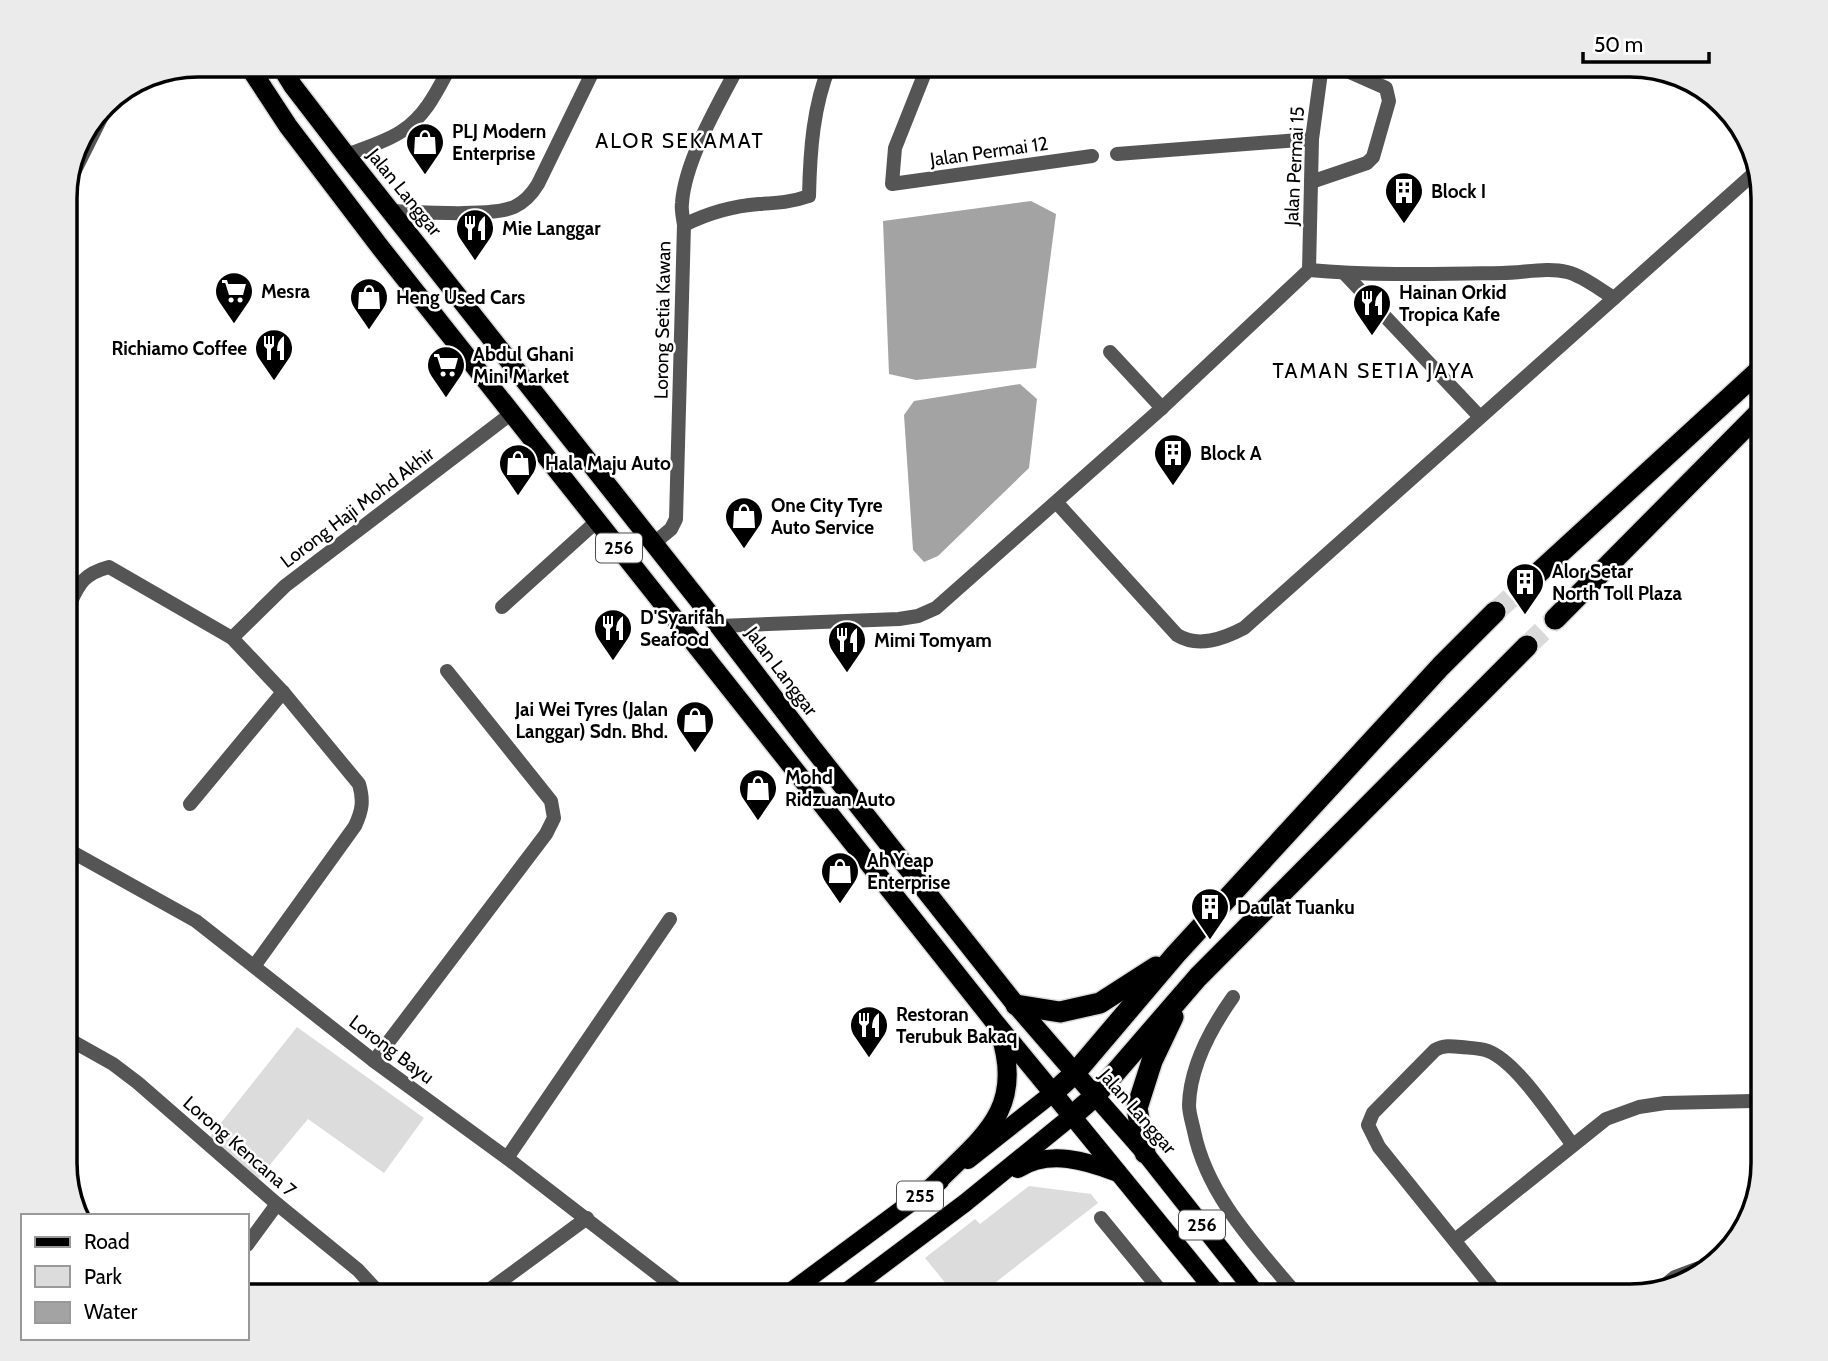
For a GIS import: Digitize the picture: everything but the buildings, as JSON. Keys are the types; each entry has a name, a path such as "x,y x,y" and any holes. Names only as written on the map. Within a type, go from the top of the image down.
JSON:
{"highway":[{"name":"256","path":"256,77 310,157 997,1025 1072,1115"},
{"name":"Jalan Langgar","path":"287,77 1016,1005 1095,1096"},
{"path":"1524,586 1751,378"},
{"path":"1555,619 1751,422"},
{"path":"1075,1073 1176,954 1441,666 1495,612"},
{"path":"1095,1096 1198,977 1527,646"},
{"path":"1016,1005 1059,1012 1100,1003 1176,954"},
{"path":"1145,1153 1137,1108 1152,1061 1166,1030 1198,977"},
{"path":"930,1189 989,1128 1003,1107 1008,1079 1006,1051 997,1025"},
{"name":"255","path":"1053,1093 1075,1073"},
{"name":"255","path":"1072,1115 1095,1096"}],"main road":[{"name":"255","path":"801,1284 930,1189 1053,1093"},
{"name":"Jalan Langgar","path":"1095,1096 1145,1153 1249,1284"},
{"name":"255","path":"857,1284 965,1203 1072,1115"},
{"name":"256","path":"1072,1115 1209,1284"},
{"path":"965,1203 1023,1165 1036,1160 1084,1160 1121,1174"}],"street":[{"path":"346,155 401,132 417,119 444,77"},
{"path":"391,211 433,213 505,210 526,199 538,184 590,77"},
{"path":"684,225 682,203 689,172 707,127 733,77"},
{"name":"Lorong Setia Kawan","path":"653,544 671,529 676,519 684,225 720,210 758,204 789,203 809,196 811,147 820,90 825,77"},
{"name":"Jalan Permai 12","path":"923,77 895,148 892,184 1092,156"},
{"name":"Jalan Permai 15","path":"1308,270 1312,139 1320,77"},
{"path":"1311,182 1367,163 1373,157 1389,101 1385,88 1361,77"},
{"path":"1116,154 1312,139"},
{"path":"1057,503 1177,635 1185,640 1217,639 1244,628 1749,178"},
{"path":"719,626 899,620 936,608 1162,408 1308,270 1344,273 1504,273 1557,270 1580,277 1614,298"},
{"path":"1344,273 1480,417"},
{"path":"1110,352 1162,408"},
{"name":"Lorong Haji Mohd Akhir","path":"232,638 285,586 512,413"},
{"path":"502,607 597,521"},
{"path":"77,591 84,578 94,571 109,567 232,638 284,692 359,784 363,797 362,810 345,842 255,965"},
{"path":"374,1061 545,834 554,818 551,802 447,671"},
{"path":"190,804 284,692"},
{"name":"Lorong Bayu","path":"77,855 196,920 374,1061 507,1157 672,1284"},
{"path":"507,1157 670,919"},
{"path":"1233,997 1208,1038 1195,1068 1189,1106 1204,1168 1238,1224 1288,1284"},
{"name":"Lorong Kencana 7","path":"77,1044 113,1064 138,1083 277,1204 358,1270 371,1284"},
{"path":"1490,1284 1379,1147 1368,1125 1373,1112 1435,1050 1448,1046 1488,1051 1499,1057 1525,1082 1572,1144"},
{"path":"1455,1240 1606,1119 1639,1107 1691,1101 1751,1101"},
{"path":"248,1244 277,1204"},
{"path":"497,1284 587,1218"},
{"path":"1101,1218 1156,1284"}],"green space":[{"path":"297,1027 424,1118 384,1173 308,1119 258,1179 209,1138"},
{"path":"1029,1186 1091,1194 1098,1203 993,1284 946,1284 925,1258 975,1219 980,1224"}],"water":[{"path":"1031,201 1056,214 1036,368 916,380 889,374 883,221"},
{"path":"1020,384 1037,399 1029,468 938,556 924,562 913,550 904,415 914,401"}],"tunnel":[{"path":"1495,612 1524,586"},
{"path":"1527,646 1555,619"}],"place":[{"name":"PLJ Modern Enterprise","path":"425,176"},
{"name":"Block I","path":"1404,225"},
{"name":"Mie Langgar","path":"475,262"},
{"name":"Mesra","path":"234,325"},
{"name":"Heng Used Cars","path":"369,331"},
{"name":"Hainan Orkid Tropica Kafe","path":"1372,337"},
{"name":"Richiamo Coffee","path":"274,382"},
{"name":"Abdul Ghani Mini Market","path":"446,399"},
{"name":"Block A","path":"1173,487"},
{"name":"Hala Maju Auto","path":"518,497"},
{"name":"One City Tyre Auto Service","path":"744,550"},
{"name":"Alor Setar North Toll Plaza","path":"1525,616"},
{"name":"D'Syarifah Seafood","path":"613,662"},
{"name":"Mimi Tomyam","path":"847,674"},
{"name":"Jai Wei Tyres (Jalan Langgar) Sdn. Bhd.","path":"695,754"},
{"name":"Mohd Ridzuan Auto","path":"758,822"},
{"name":"Ah Yeap Enterprise","path":"840,905"},
{"name":"Daulat Tuanku","path":"1210,941"},
{"name":"Restoran Terubuk Bakaq","path":"869,1059"}],"district":[{"name":"ALOR SEKAMAT","path":"680,141"},
{"name":"TAMAN SETIA JAYA","path":"1374,371"}]}
